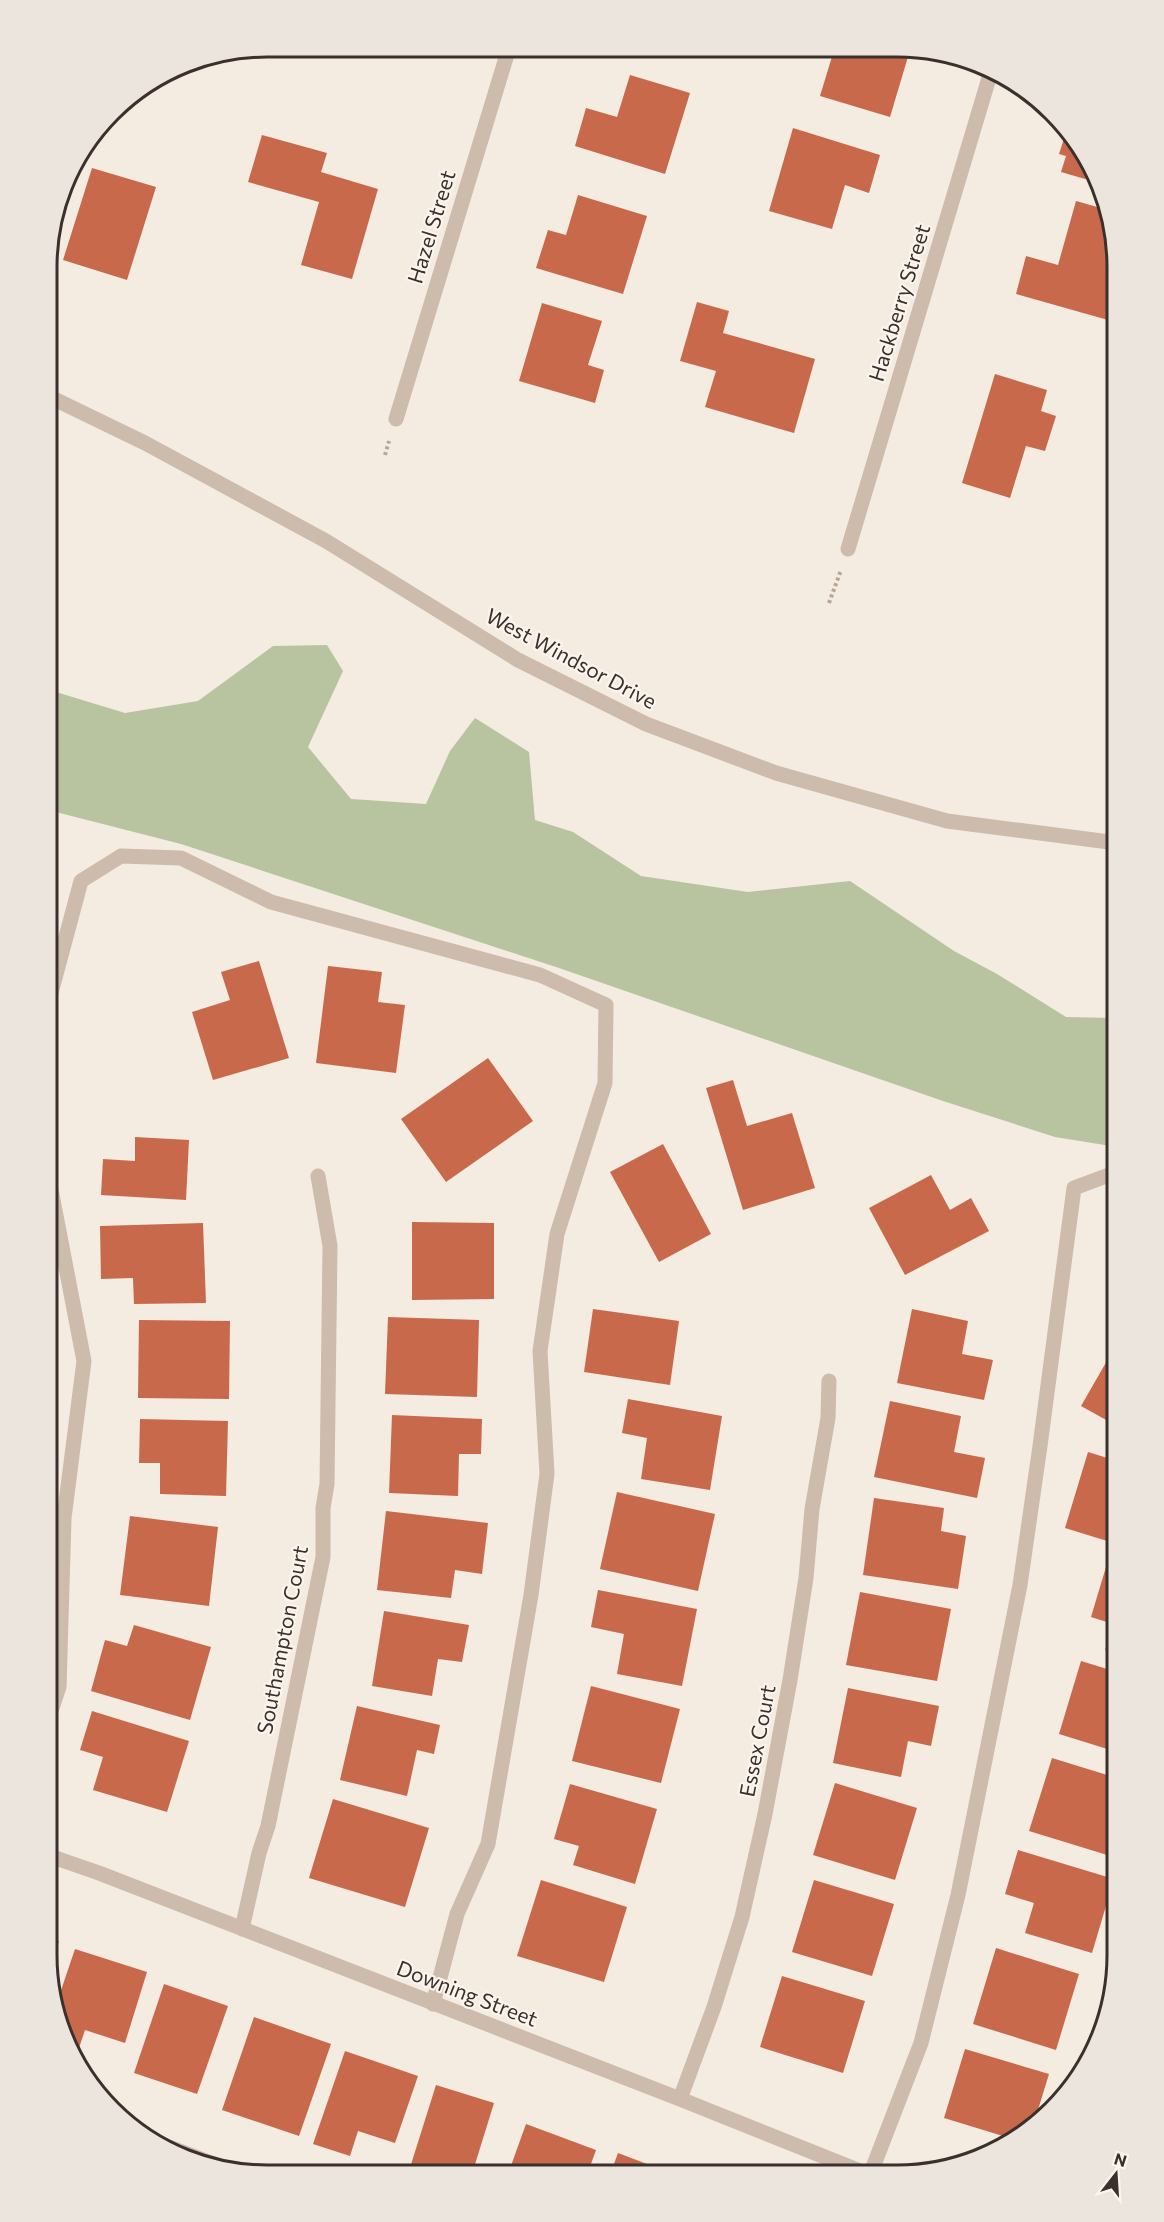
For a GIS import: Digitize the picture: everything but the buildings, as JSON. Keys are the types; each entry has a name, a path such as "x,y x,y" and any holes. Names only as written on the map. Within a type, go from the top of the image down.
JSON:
{"street":[{"name":"Hazel Street","path":"396,419 506,57"},
{"name":"Hackberry Street","path":"848,549 989,79"},
{"name":"West Windsor Drive","path":"57,400 145,443 326,541 518,660 646,724 776,774 947,821 1107,842"},
{"path":"57,970 81,881 121,856 181,858 271,902 540,975 606,1005 605,1083 557,1234 540,1351 547,1474 531,1595 488,1844 457,1914 433,2004"},
{"name":"Southampton Court","path":"242,1929 259,1853 268,1826 323,1557 323,1508 327,1485 330,1246 318,1176"},
{"path":"874,2165 921,2043 958,1895 1020,1585 1074,1188 1107,1176"},
{"path":"57,1221 84,1361 64,1518 57,1693"},
{"name":"Essex Court","path":"680,2099 714,2007 742,1917 765,1814 804,1589 812,1509 828,1419 829,1381"},
{"name":"Downing Street","path":"57,1859 845,2165"}],"path":[{"path":"830,603 848,549"}],"green space":[{"path":"327,645 343,671 308,747 351,799 426,804 450,751 475,718 529,752 535,820 573,832 641,876 748,892 850,881 954,951 997,974 1066,1017 1107,1018 1107,1145 1055,1137 943,1101 559,968 181,844 57,812 57,692 125,713 198,701 273,646"}]}
